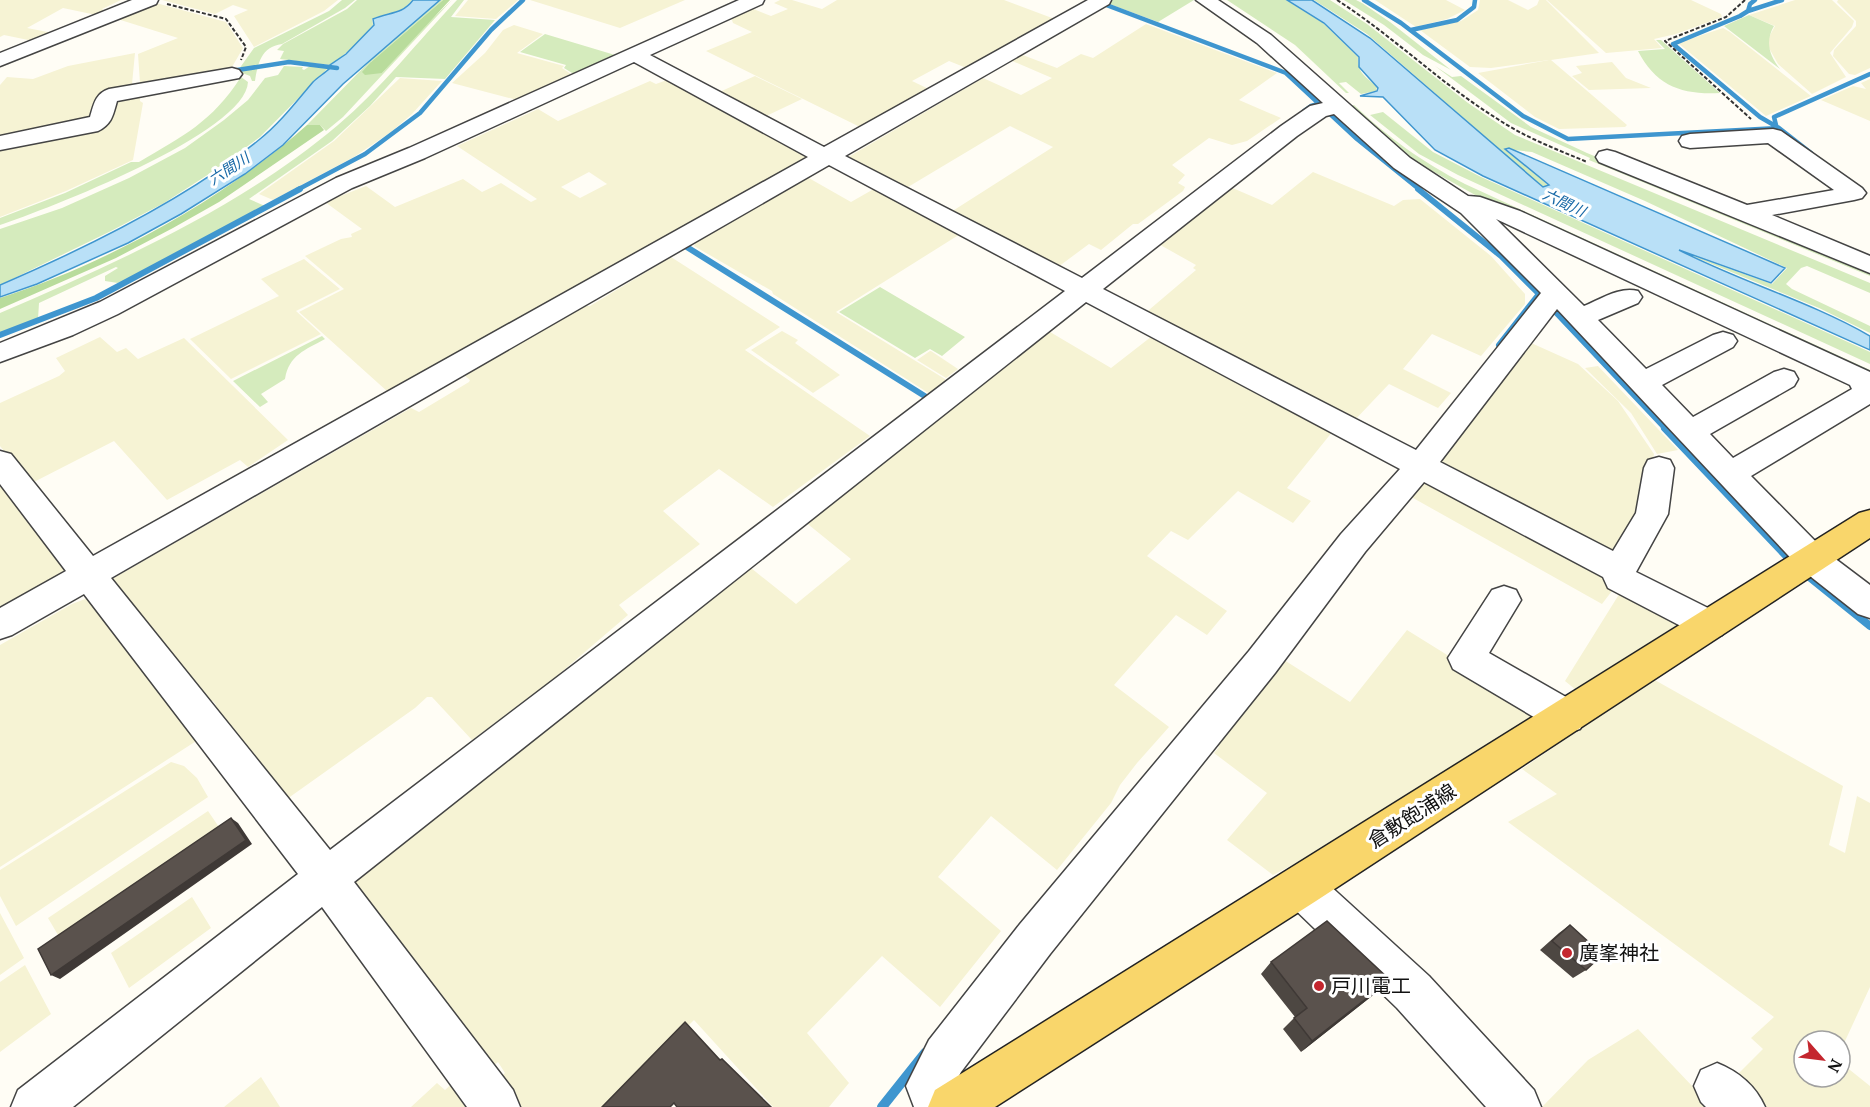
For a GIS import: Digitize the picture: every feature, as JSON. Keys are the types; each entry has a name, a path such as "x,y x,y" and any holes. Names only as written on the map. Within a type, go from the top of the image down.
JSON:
{"main road":[{"name":"倉敷飽浦線","path":"952,1107 1301,887 1870,522"}],"street":[{"path":"0,353 63,329 118,303 344,183 427,149 637,56 755,0"},
{"path":"1205,0 1264,39 1330,108 1402,163 1470,208 1515,250 1549,300 1580,318 1731,473 1804,566 1870,604"},
{"path":"0,60 156,1"},
{"path":"0,625 91,580 826,156 1100,1"},
{"path":"637,56 1619,570"},
{"path":"0,143 90,126 100,121 107,97 116,93 236,67"},
{"path":"35,1107 322,874 1081,287 1289,131 1330,108"},
{"path":"1690,141 1773,136 1863,192"},
{"path":"1607,157 1870,265"},
{"path":"1745,213 1863,192"},
{"path":"1453,197 1511,216 1861,379 1868,392 1731,473"},
{"path":"1580,318 1629,297"},
{"path":"938,1107 929,1086 945,1056 1035,939 1262,662 1412,462 1549,300"},
{"path":"1642,383 1724,341"},
{"path":"1689,432 1784,379"},
{"path":"0,462 322,874 496,1107"},
{"path":"1659,468 1652,514 1619,570 1620,579 1710,625"},
{"path":"1504,600 1467,658 1567,717"},
{"path":"1301,887 1413,992 1517,1107"}],"path":[{"path":"1744,0 1726,17 1665,41 1756,124"},
{"path":"156,1 226,19 246,47 236,67"}],"shaded area":[{"path":"0,0 121,0 102,9 109,13 101,16 63,8 27,28 58,34 38,42 4,35 0,37"},
{"path":"162,0 338,0 324,11 254,47 234,16 248,10 233,5 215,14"},
{"path":"468,0 518,0 496,19 455,16"},
{"path":"530,0 685,0 620,28"},
{"path":"780,0 792,0 822,9 837,0 1004,0 1060,21 969,69 949,61 912,81 935,92 864,129 706,51 752,32 733,23 731,17 751,8 771,16 788,9 774,3"},
{"path":"1375,0 1446,0 1465,10 1447,19 1416,27"},
{"path":"1480,0 1508,0 1528,10 1537,5 1539,0 1546,0 1599,53 1551,60 1627,125 1625,127 1559,129 1535,117 1478,73 1549,60 1491,68 1470,67 1420,30 1461,21 1478,10"},
{"path":"1547,0 1691,0 1721,14 1722,17 1676,34 1654,39 1662,48 1606,53"},
{"path":"1795,0 1832,0 1854,21 1852,27 1830,53 1846,77 1812,94 1778,64 1769,48 1769,37 1775,26 1749,15"},
{"path":"1838,0 1870,0 1870,68 1855,75 1849,74 1833,56 1834,50 1856,26 1856,21 1837,2"},
{"path":"156,3 226,22 243,48 232,67 140,83 138,54 178,38 111,17"},
{"path":"1146,24 1277,73 1239,100 1281,118 1247,141 1232,145 1209,138 1172,165 1185,175 1178,183 1185,187 1183,191 1138,224 1133,224 1101,250 1089,244 1058,267 951,212 1053,147 1010,126 903,190 845,159 983,78 1021,95 1052,78 1010,60 1020,54 1057,68 1081,54 1093,58"},
{"path":"514,25 543,34 517,53 564,66 562,68 574,76 521,101 452,83 485,53 503,30"},
{"path":"1723,28 1811,96 1766,116 1678,43"},
{"path":"135,53 132,84 110,90 96,98 90,117 0,137 0,85 7,77 33,79 68,66"},
{"path":"1612,62 1626,78 1651,88 1589,90 1572,76 1582,73 1576,66"},
{"path":"755,76 802,99 762,118 715,94"},
{"path":"400,78 442,81 412,114 391,132 354,157 273,200 259,194 334,141"},
{"path":"1870,79 1870,121 1821,100 1853,86 1866,89 1861,83"},
{"path":"667,80 812,155 691,227 686,224 676,230 680,233 388,392 299,312 344,289 305,256 341,239 352,237 351,234 362,229 325,202 366,186 395,207 463,179 482,192 501,183 531,202 537,199 457,146 538,109 558,121 650,81 656,84","holes":["589,172 607,184 580,198 561,187"]},
{"path":"140,92 140,101 143,103 133,160 66,191 0,217 0,146 89,129 112,100"},
{"path":"1313,172 1394,206 1403,200 1420,199 1491,256 1525,294 1525,304 1481,356 1432,334 1403,369 1451,393 1438,408 1389,384 1352,423 1143,315 1196,270 1193,268 1196,265 1155,242 1228,186 1272,205"},
{"path":"807,177 851,202 879,186 965,231 836,312 945,379 945,382 930,394 773,294 772,291 694,246 696,241"},
{"path":"671,257 780,327 745,350 870,436 773,507 719,469 663,511 700,544 619,605 628,615 551,681 472,740 432,697 427,697 415,708 287,799 209,710 216,705 213,701 203,706 112,579 411,408 419,412 469,382 470,380 464,375 583,306 590,306"},
{"path":"304,259 340,289 296,311 321,334 231,379 190,339 279,296 261,279"},
{"path":"1045,329 1111,368 1156,333 1333,431 1287,488 1311,501 1293,523 1238,491 1188,540 1171,531 1147,556 1227,611 1207,635 1176,615 1114,685 1169,727 1137,763 1120,785 1111,803 1057,870 991,816 938,877 1001,931 940,1007 882,956 807,1033 849,1083 829,1107 773,1107 694,1020 606,1107 512,1107 494,1083 505,1073 498,1062 486,1072 345,888 659,635 738,579 731,574 746,564 796,604 851,559 804,521"},
{"path":"782,331 798,340 795,343 840,375 813,393 751,350"},
{"path":"100,337 117,352 126,348 138,359 184,338 288,440 248,467 240,460 167,500 114,441 30,484 0,446 0,403 59,376 65,371 56,358"},
{"path":"1529,342 1578,364 1618,401 1654,454 1646,506 1616,555 1436,461"},
{"path":"930,351 958,369 946,378 917,360"},
{"path":"1598,366 1678,450 1657,454 1631,413 1585,368"},
{"path":"1420,477 1598,566 1615,587 1602,604 1406,494"},
{"path":"0,478 70,569 0,615"},
{"path":"1623,588 1685,624 1576,690 1565,681"},
{"path":"93,596 201,738 0,867 0,645 72,604"},
{"path":"1407,630 1542,714 1331,845 1273,875 1227,840 1267,793 1214,753 1219,747 1211,741 1281,658 1350,702"},
{"path":"1653,679 1843,786 1829,845 1845,853 1857,796 1870,803 1870,987 1851,1029 1792,1029 1792,1089 1852,1089 1852,1072 1870,1086 1870,1107 1767,1107 1735,1077 1763,1049 1751,1038 1774,1017 1508,822 1557,794 1522,769"},
{"path":"171,762 184,766 197,778 208,797 16,926 0,896 0,870"},
{"path":"208,811 221,830 61,940 48,918"},
{"path":"192,897 211,928 129,988 111,953"},
{"path":"0,913 24,958 0,975"},
{"path":"25,965 51,1014 0,1052 0,982"},
{"path":"1638,1029 1712,1107 1542,1107 1588,1060"},
{"path":"261,1077 280,1107 224,1107"},
{"path":"458,1078 478,1107 411,1107 437,1083 445,1090"}],"green space":[{"path":"342,0 355,0 345,8 265,52 259,62 255,81 252,81 250,76 237,71 247,70 248,67 239,69 254,48 329,11"},
{"path":"357,0 412,0 398,11 372,19 373,25 363,36 329,65 280,59 284,51 277,50 283,44 347,9"},
{"path":"443,0 371,62 382,73 419,31 452,0 343,117 326,131 320,125 307,125 372,59"},
{"path":"443,0 450,0 382,73 365,75 362,72 371,62"},
{"path":"457,0 464,0 451,17 495,20 445,79 396,77 370,106 332,141 249,199 265,206 137,275 118,283 105,281 105,276 118,268 116,267 39,303 38,319 0,333 0,313 88,274 176,231 219,208 300,155 354,111"},
{"path":"1109,0 1194,0 1158,22 1104,2"},
{"path":"1227,0 1286,0 1323,23 1358,57 1361,71 1377,87 1376,91 1361,94 1346,82 1339,83 1349,93 1346,93 1295,45"},
{"path":"1314,0 1330,0 1367,24 1468,103 1515,135 1870,283 1870,293 1807,266 1801,268 1786,284 1870,326 1870,333 1819,308 1680,251 1772,284 1787,268 1645,201 1532,152 1504,149 1548,185 1543,187 1367,34"},
{"path":"1344,0 1356,0 1362,3 1451,70 1423,55 1384,25"},
{"path":"1749,15 1774,26 1769,43 1773,58 1780,69 1724,26"},
{"path":"545,34 617,57 577,76 564,68 566,65 520,52"},
{"path":"1656,40 1661,40 1720,93 1682,90 1653,73 1638,51 1665,49"},
{"path":"284,66 303,67 304,70 310,66 329,67 260,137 209,174 164,203 0,285 0,229 62,208 129,178 185,148 224,120 248,100 265,78 278,75"},
{"path":"1435,66 1452,77 1461,76 1531,127 1587,153 1870,270 1870,276 1589,160 1590,158 1511,123"},
{"path":"241,77 248,82 239,102 215,124 181,146 98,187 0,225 0,218 65,193 131,162 139,162 169,144 208,117"},
{"path":"1354,105 1406,149 1465,184 1870,370 1870,376 1477,196 1407,157 1348,107"},
{"path":"1383,112 1433,152 1481,177 1870,352 1870,364 1458,175 1419,154 1370,115"},
{"path":"307,125 320,125 324,130 219,202 116,258 0,309 0,298 40,284 122,248 201,203 239,178"},
{"path":"880,287 965,337 942,356 930,349 915,358 839,312"},
{"path":"322,336 325,339 294,359 285,379 261,394 268,402 260,407 233,381"}],"water":[{"name":"六間川","path":"413,0 440,0 343,84 283,145 245,174 181,214 128,243 37,284 0,297 0,285 135,221 201,182 231,161 274,126 313,82 330,68 330,65 346,54 374,25 373,19 399,11"},
{"name":"六間川","path":"1287,0 1312,0 1370,38 1543,187 1549,185 1505,149 1509,148 1785,268 1771,283 1679,250 1799,302 1870,336 1870,350 1483,176 1435,150 1383,97 1360,96 1377,91 1378,88 1359,67 1359,57 1324,23"}],"building":[{"path":"231,818 246,840 51,975 38,949"},
{"path":"1327,921 1390,980 1312,1041 1294,1018 1307,1008 1271,962"},
{"path":"1570,925 1592,945 1590,947 1600,957 1586,970 1552,941"},
{"path":"685,1022 720,1060 722,1059 771,1107 677,1107 674,1103 670,1107 602,1107"}],"waterway":[{"path":"297,190 365,154 420,113 491,30 523,0"},
{"path":"1093,0 1286,73 1319,104"},
{"path":"1364,0 1401,23 1523,116 1568,139 1779,128"},
{"path":"1411,30 1457,20 1474,7 1475,0"},
{"path":"1748,11 1750,4 1755,0"},
{"path":"1748,11 1782,0"},
{"path":"1748,11 1673,44 1760,117 1779,128"},
{"path":"231,71 289,62 337,68"},
{"path":"1776,125 1774,117 1870,74"},
{"path":"1319,104 1325,102"},
{"path":"1304,111 1319,104"},
{"path":"1319,104 1357,139 1420,190"},
{"path":"1779,128 1811,153"},
{"path":"0,335 96,298 300,189"},
{"path":"1418,189 1501,256 1539,294"},
{"path":"682,244 931,400"},
{"path":"1499,345 1539,294"},
{"path":"1549,305 1666,429"},
{"path":"1665,428 1794,564"},
{"path":"1803,572 1870,626"},
{"path":"882,1107 925,1053"}],"place":[{"name":"廣峯神社","path":"1567,953"},
{"name":"戸川電工","path":"1319,986"}]}
